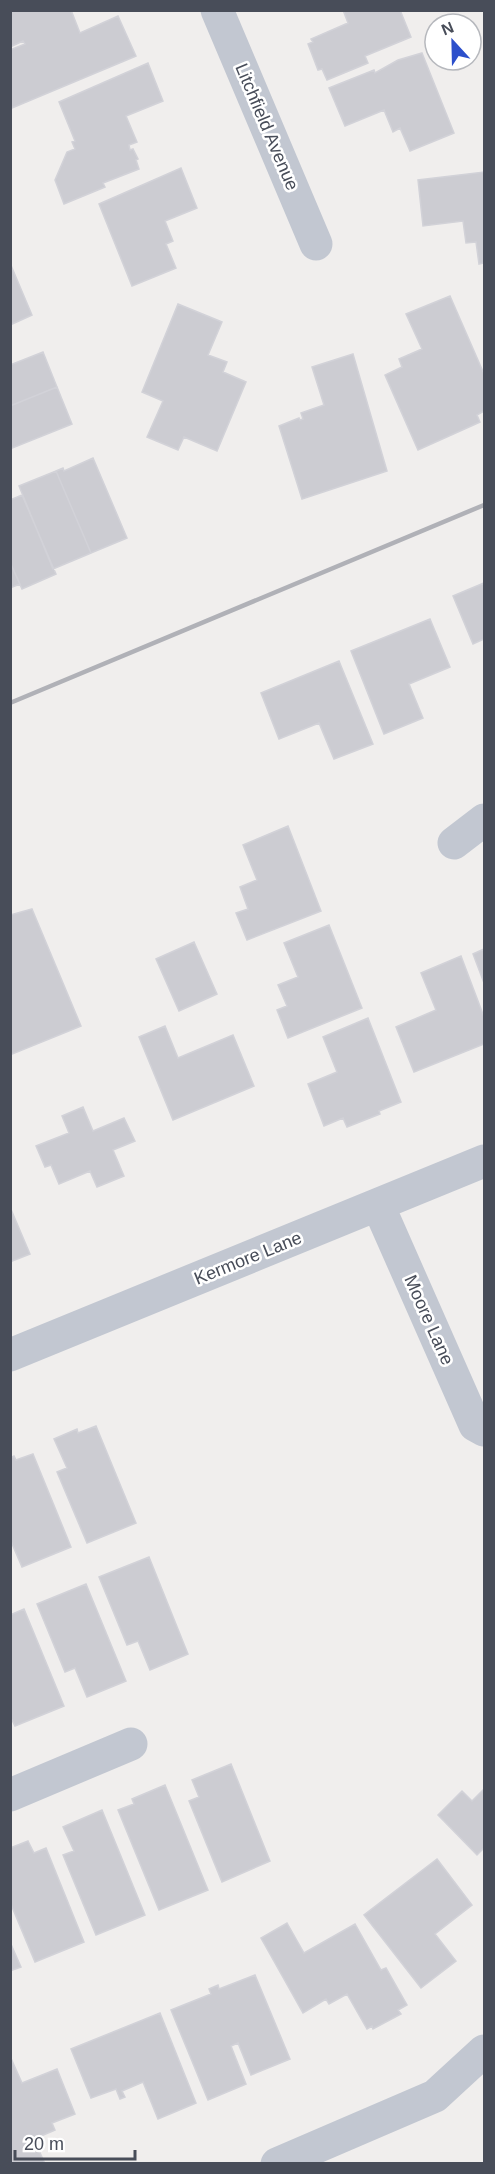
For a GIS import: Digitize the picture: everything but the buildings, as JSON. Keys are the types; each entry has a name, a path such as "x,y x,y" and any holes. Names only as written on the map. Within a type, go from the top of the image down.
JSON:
{"street":[{"name":"Litchfield Avenue","path":"217,10 316,244"},
{"path":"454,843 484,820"},
{"name":"Kermore Lane","path":"10,1355 484,1161"},
{"name":"Moore Lane","path":"378,1205 475,1425 484,1430"},
{"path":"10,1795 131,1744"},
{"path":"277,2163 435,2096 484,2051"}],"railway":[{"path":"10,703 484,505"}]}
